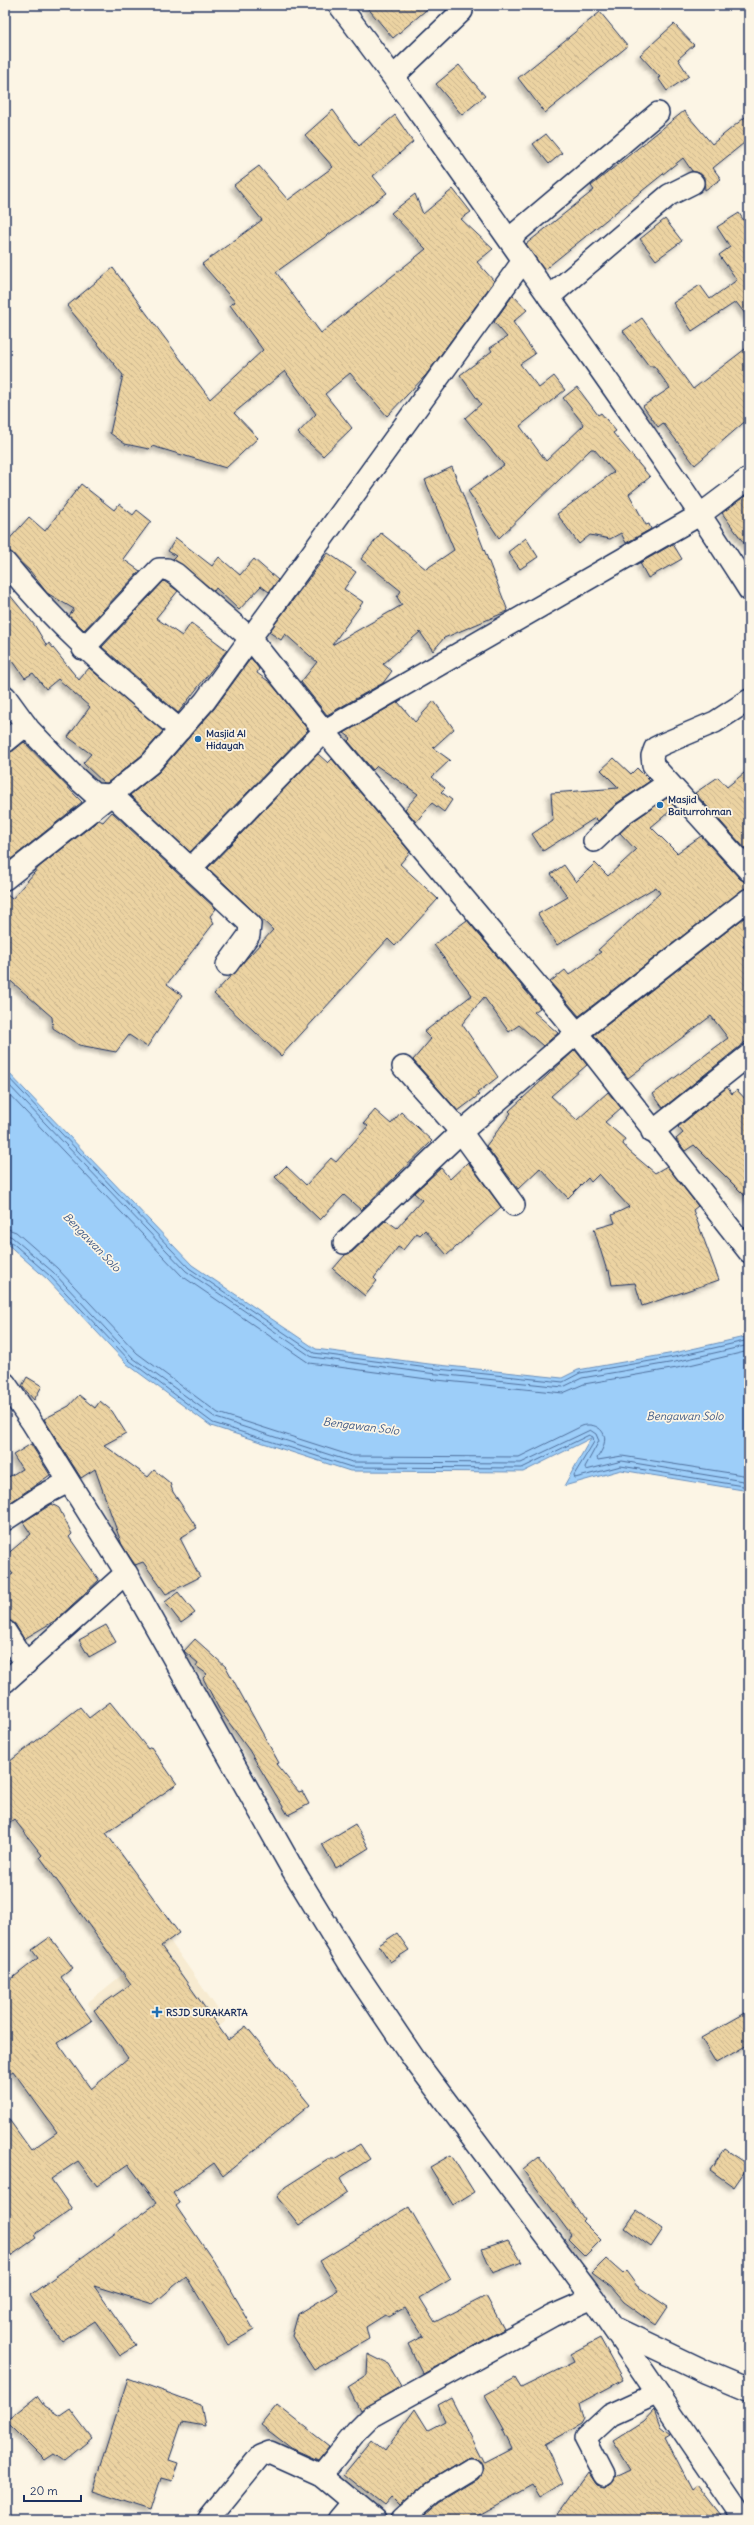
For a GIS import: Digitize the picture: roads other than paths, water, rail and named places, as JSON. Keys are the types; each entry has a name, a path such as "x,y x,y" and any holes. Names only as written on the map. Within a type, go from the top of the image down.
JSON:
{"street":[{"path":"340,5 394,76 509,239 701,514 749,590"},
{"path":"394,76 462,11"},
{"path":"509,239 658,113"},
{"path":"549,297 669,195 693,183"},
{"path":"5,879 150,764 205,701 524,261"},
{"path":"192,868 324,731 701,514 749,478"},
{"path":"5,562 26,588 83,648 180,730"},
{"path":"83,648 159,568 167,569 176,574 250,638 324,731 577,1033 652,1132 749,1252"},
{"path":"5,696 26,725 73,775 94,794 112,795 192,868 250,924 252,930 227,965"},
{"path":"749,700 714,722 655,748 652,756 653,765 668,783 749,871"},
{"path":"5,742 26,725"},
{"path":"594,841 624,814 668,783"},
{"path":"344,1243 462,1132 577,1033 749,899"},
{"path":"652,1132 749,1055"},
{"path":"403,1068 462,1132 514,1205"},
{"path":"5,1383 126,1573 293,1870 352,1967 414,2059 593,2298 744,2520"},
{"path":"5,1520 43,1495 68,1482"},
{"path":"5,1682 126,1573"},
{"path":"5,1631 26,1664"},
{"path":"321,2474 356,2432 372,2416 552,2316 593,2298"},
{"path":"613,2327 706,2372 749,2390"},
{"path":"604,2474 582,2445 585,2438 610,2415 658,2393"},
{"path":"208,2520 264,2453 276,2453 321,2474 375,2520"},
{"path":"401,2520 433,2492 471,2469"},
{"path":"338,2520 353,2502"}],"water":[{"name":"Bengawan Solo","path":"5,1069 192,1265 316,1349 429,1364 562,1378 578,1370 674,1353 749,1336 749,1491 621,1470 564,1486 591,1438 523,1472 350,1471 211,1426 127,1364 47,1279 5,1242"}],"place":[{"name":"Masjid Al Hidayah","path":"198,739"},
{"name":"Masjid Baiturrohman","path":"660,805"},
{"name":"RSJD SURAKARTA","path":"157,2012"}]}
